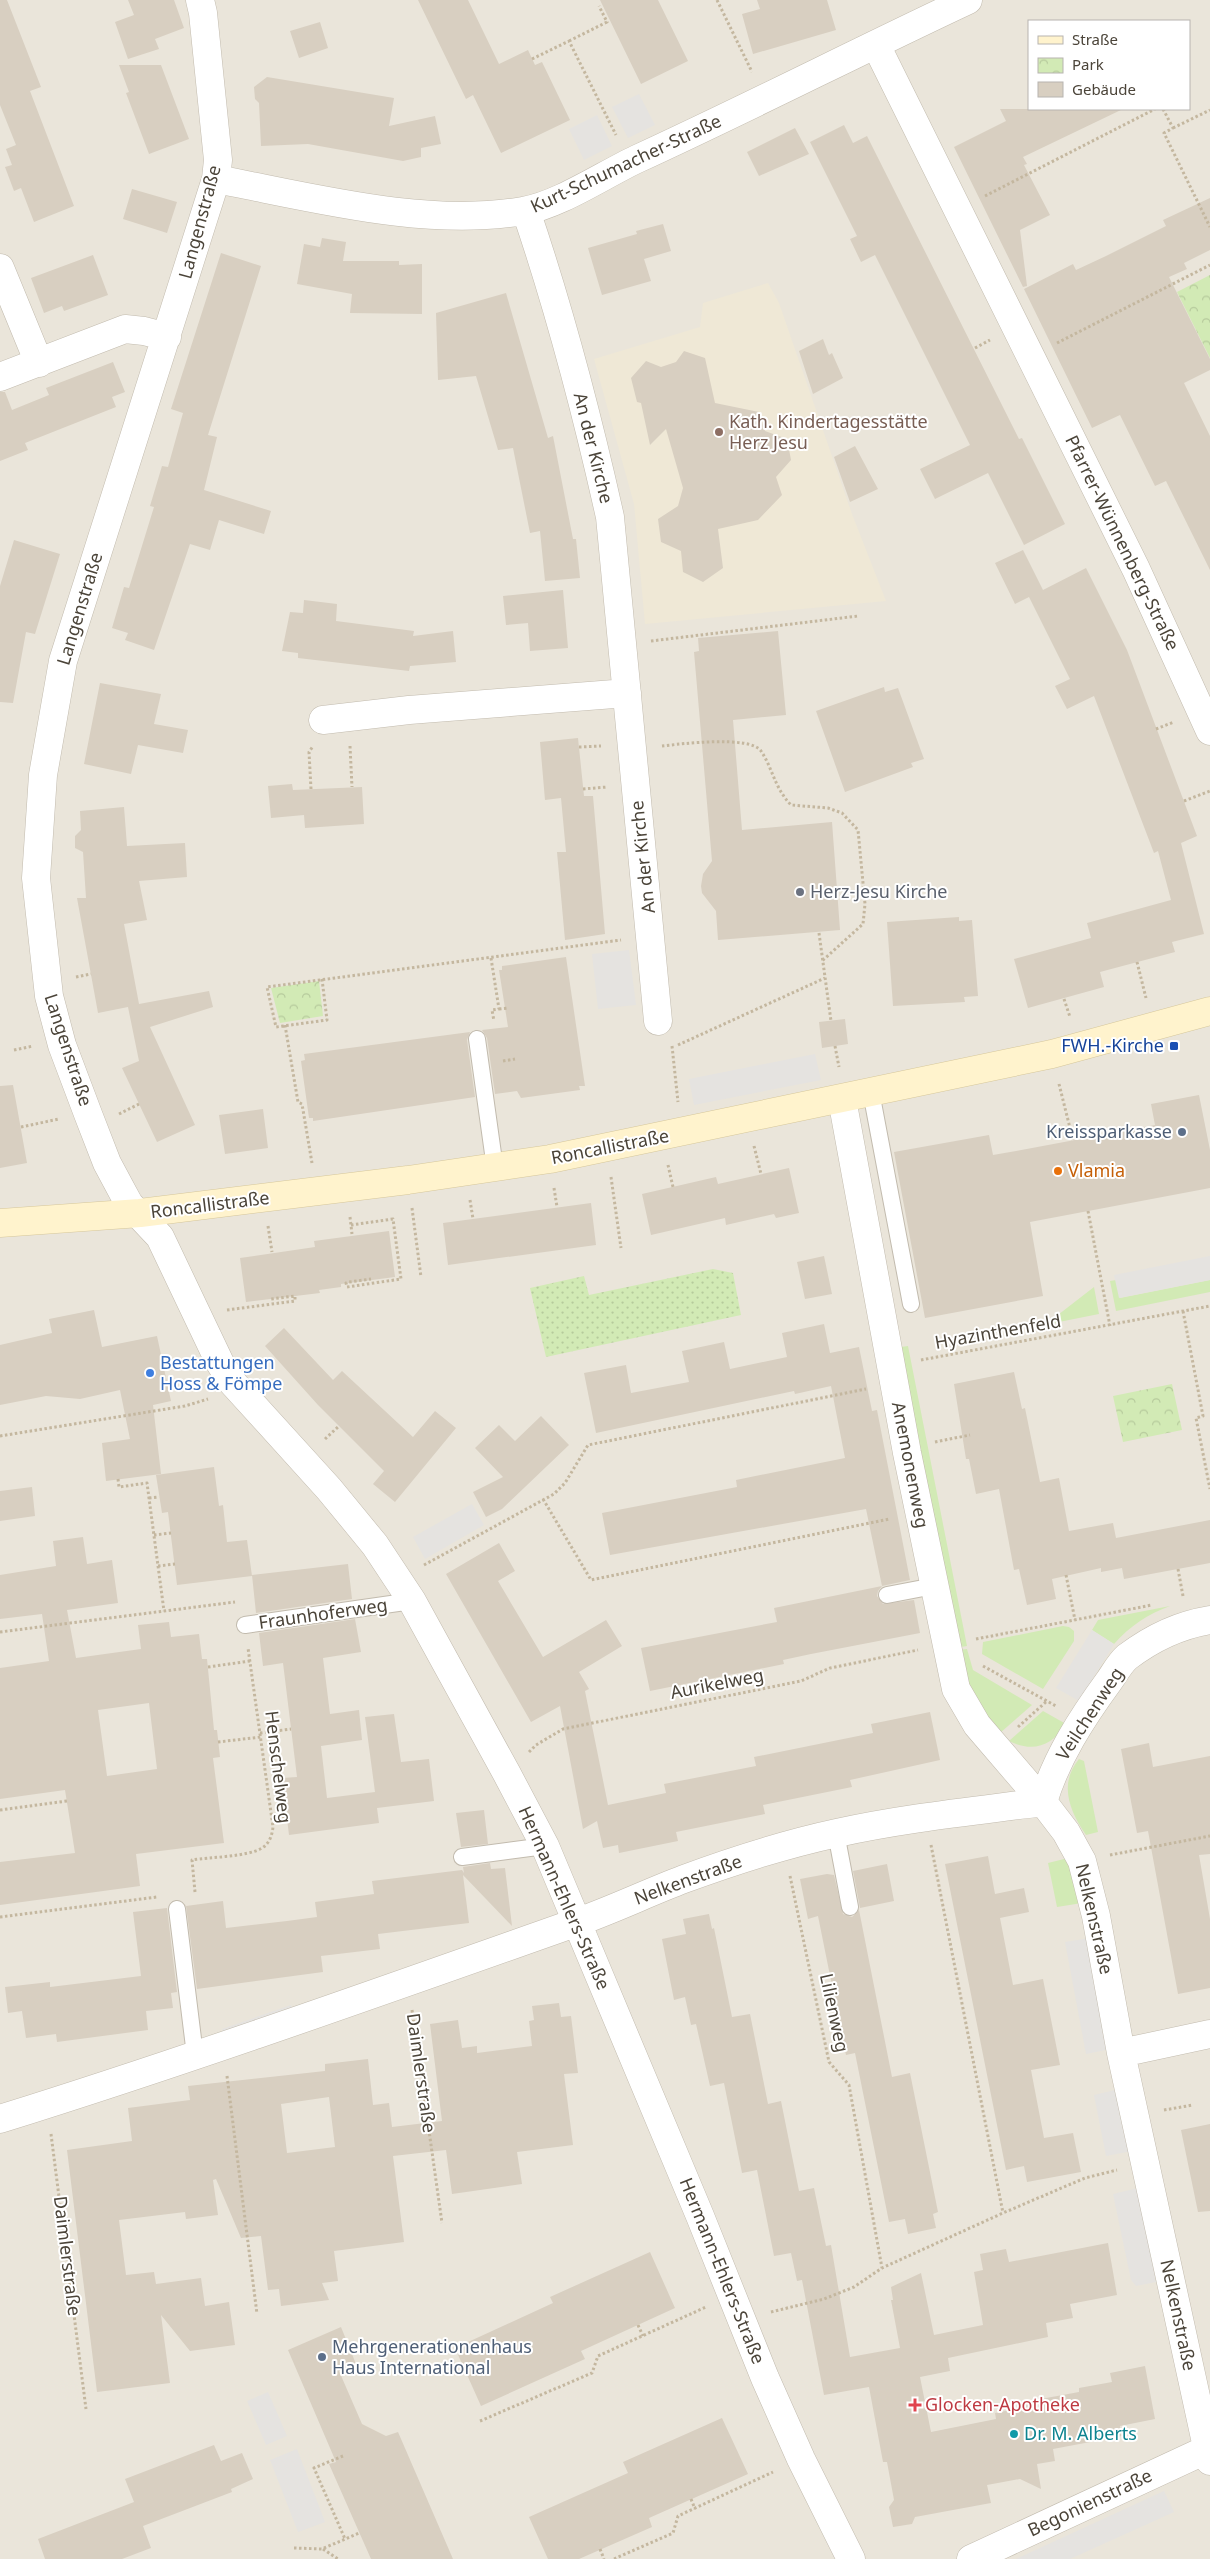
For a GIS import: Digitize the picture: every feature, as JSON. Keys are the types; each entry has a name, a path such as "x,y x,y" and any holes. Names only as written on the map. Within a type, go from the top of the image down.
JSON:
{"street":[{"name":"Langenstraße","path":"140,1214 129,1204 107,1163 62,1045 48,996 36,878 43,775 63,661 216,179 218,160 204,13 200,0"},
{"name":"Kurt-Schumacher-Straße","path":"216,179 362,206 445,215 486,216 526,211 573,192 630,162 766,100 968,0"},
{"name":"Pfarrer-Wünnenberg-Straße","path":"876,45 1136,569 1210,731"},
{"name":"An der Kirche","path":"526,211 544,263 600,470 612,534 658,1022"},
{"path":"0,268 39,363"},
{"path":"0,377 125,329 144,331 167,337"},
{"path":"325,720 409,710 627,693"},
{"name":"Roncallistraße","path":"0,1223 140,1214 494,1168 682,1133 1052,1054 1210,1011"},
{"name":"Anemonenweg","path":"842,1099 894,1383 956,1689 977,1726 1043,1802"},
{"name":"Hermann-Ehlers-Straße","path":"140,1214 160,1238 180,1282 232,1382 329,1489 375,1545 405,1590 508,1774 545,1846 700,2216 743,2326 801,2459 851,2559"},
{"name":"Veilchenweg","path":"1043,1802 1050,1779 1061,1756 1126,1658 1156,1637 1190,1624 1210,1620"},
{"name":"Nelkenstraße","path":"576,1923 685,1878 836,1833 928,1817 1043,1802 1066,1832 1082,1861 1096,1916 1144,2164 1209,2453"},
{"path":"1,2114 47,2104 223,2046 576,1923"},
{"path":"1121,2053 1210,2034"},
{"name":"Begonienstraße","path":"971,2559 1209,2453"}],"lane":[{"path":"477,1039 494,1168"},
{"path":"872,1092 911,1304"},
{"path":"887,1595 934,1586"},
{"name":"Fraunhoferweg","path":"245,1625 405,1590"},
{"path":"836,1833 850,1907"},
{"path":"462,1857 545,1846"},
{"path":"177,1909 195,2055"}],"path":[{"path":"717,0 766,100"},
{"path":"532,59 607,22 599,6"},
{"path":"569,40 630,162"},
{"path":"958,210 1154,110"},
{"path":"1163,110 1172,128"},
{"path":"1210,110 1164,133 1210,227"},
{"path":"1031,357 1210,265"},
{"path":"623,645 698,634 858,616"},
{"path":"311,789 309,752 325,720 350,743 352,787"},
{"path":"632,750 685,743 738,742 754,744 761,750 781,793 791,805 828,808 842,813 854,824 858,830 865,904 863,924 822,961"},
{"path":"1184,801 1210,791"},
{"path":"819,933 832,1021"},
{"path":"322,980 327,1020 276,1026 267,987 651,936"},
{"path":"1136,962 1154,1027"},
{"path":"682,1133 673,1048 826,978"},
{"path":"499,1009 508,1008"},
{"path":"285,1025 298,1102 302,1104 316,1192"},
{"path":"1052,1054 1073,1140"},
{"path":"21,1127 88,1114"},
{"path":"606,1148 621,1248"},
{"path":"408,1180 421,1277"},
{"path":"1088,1211 1110,1326"},
{"path":"351,1225 393,1220 401,1280 347,1287 346,1283 371,1280"},
{"path":"268,1225 272,1252"},
{"path":"224,1310 295,1301 294,1296 271,1299"},
{"name":"Hyazinthenfeld","path":"921,1369 919,1360 1210,1306"},
{"path":"1183,1311 1203,1416"},
{"path":"0,1436 192,1405 212,1398 232,1382"},
{"path":"405,1590 543,1499 554,1494 565,1483 588,1445 894,1383"},
{"path":"1210,1415 1196,1418 1210,1489"},
{"path":"933,1433 937,1451"},
{"path":"935,1442 970,1435"},
{"path":"118,1479 119,1487 147,1483 164,1612"},
{"path":"149,1498 160,1497"},
{"path":"543,1499 591,1580 920,1514"},
{"path":"154,1535 171,1533"},
{"path":"158,1566 175,1564"},
{"path":"1175,1600 1184,1599 1178,1569"},
{"path":"1066,1575 1075,1620"},
{"name":"Fraunhoferweg","path":"0,1632 242,1601 245,1625"},
{"path":"975,1648 973,1640 1157,1604"},
{"name":"Henschelweg","path":"186,1893 196,1892 192,1860 254,1851 264,1847 272,1837 272,1818 245,1625"},
{"name":"Aurikelweg","path":"508,1774 536,1745 563,1729 801,1681 830,1668 946,1645"},
{"path":"208,1667 250,1661"},
{"path":"980,1662 983,1667 1083,1722"},
{"path":"995,1747 1047,1701"},
{"path":"218,1742 291,1729"},
{"path":"0,1810 67,1801"},
{"path":"272,1818 287,1816"},
{"path":"928,1817 931,1846 1003,2213"},
{"path":"1082,1861 1210,1836"},
{"name":"Lilienweg","path":"778,1849 793,1883 829,2062 849,2086 882,2268"},
{"path":"0,1917 167,1896"},
{"name":"Daimlerstraße","path":"404,1984 417,2028 442,2224"},
{"path":"223,2046 257,2314"},
{"name":"Daimlerstraße","path":"47,2104 86,2409"},
{"path":"743,2326 774,2310 824,2299 854,2287 882,2268 1085,2178 1144,2164"},
{"path":"480,2422 592,2373 598,2356 731,2296"},
{"path":"638,2325 643,2336"},
{"path":"343,2456 314,2468 345,2539"},
{"path":"614,2559 672,2532 678,2516 801,2459"},
{"path":"691,2500 695,2508"},
{"path":"294,2548 322,2549 359,2533"},
{"path":"322,2549 338,2559"},
{"path":"600,2549 604,2559"}],"shaded area":[{"path":"0,0 1210,0 1210,2559 0,2559"},
{"path":"639,94 655,125 628,138 612,107"},
{"path":"597,115 612,146 584,160 569,129"},
{"name":"Kath. Kindertagesstätte Herz Jesu","path":"768,283 779,303 852,514 886,601 645,624 634,504 594,359 700,327 703,303"},
{"path":"629,950 636,1005 598,1009 592,954"},
{"path":"815,1054 821,1080 694,1105 689,1079"},
{"path":"1210,1256 1210,1280 1119,1298 1114,1275"},
{"path":"472,1504 484,1525 425,1559 413,1537"},
{"path":"1092,1630 1114,1644 1079,1701 1056,1688"},
{"path":"1090,1938 1111,2049 1086,2054 1065,1942"},
{"path":"291,2005 294,2013 225,2036 222,2029"},
{"path":"1119,2089 1132,2151 1106,2156 1094,2095"},
{"path":"1138,2188 1156,2282 1136,2286 1131,2280 1113,2194"},
{"path":"268,2392 287,2436 266,2445 247,2401"},
{"path":"297,2449 325,2522 298,2532 270,2460"},
{"path":"1164,2491 1174,2512 1070,2559 1016,2559"}],"green space":[{"path":"1210,275 1210,358 1177,292"},
{"path":"319,981 323,1016 280,1023 271,988"},
{"path":"713,1269 733,1273 741,1315 546,1357 530,1288 584,1276 589,1295"},
{"path":"1116,1280 1120,1298 1210,1280 1210,1292 1116,1311 1110,1281"},
{"path":"1094,1287 1099,1314 1054,1323 1054,1318"},
{"path":"908,1346 967,1646 955,1648 894,1348"},
{"path":"1172,1384 1182,1430 1123,1442 1113,1396"},
{"path":"1170,1606 1140,1621 1114,1644 1092,1630 1098,1620"},
{"path":"1063,1626 1069,1627 1074,1631 1074,1641 1043,1689 982,1654 983,1642"},
{"path":"967,1649 973,1670 1032,1705 1000,1733 973,1697 959,1650"},
{"path":"1043,1711 1066,1724 1055,1738 1034,1747 1018,1745 1009,1741"},
{"path":"1079,1759 1084,1761 1098,1832 1086,1835 1071,1807 1068,1788 1069,1778"},
{"path":"1068,1858 1082,1903 1057,1907 1048,1863"}],"building":[{"path":"0,0 7,0 41,87 30,91 74,206 34,222 21,188 14,191 5,167 12,165 6,149 16,145 0,105"},
{"path":"128,0 174,0 184,28 155,39 159,49 128,59 115,22 134,15"},
{"path":"418,0 468,0 499,64 528,50 535,65 542,62 570,120 501,153 473,95 466,99"},
{"path":"600,0 658,0 688,61 641,84"},
{"path":"757,0 827,0 836,30 753,54 742,14 760,9"},
{"path":"320,22 328,48 299,58 290,31"},
{"path":"119,65 161,65 189,139 149,154 126,93 129,92"},
{"path":"267,77 394,98 389,126 435,116 441,144 421,148 421,157 403,161 308,144 261,146 259,103 255,99 254,87"},
{"path":"1000,109 1121,110 1023,157 1027,164 1024,165 1050,215 1020,230 1027,286 1023,287 954,147 1006,121"},
{"path":"844,125 853,143 867,136 1019,439 1022,438 1065,524 1024,545 988,473 935,499 920,469 970,445 875,255 861,262 850,239 857,236 810,142"},
{"path":"795,128 809,154 759,176 747,152"},
{"path":"132,189 177,202 167,233 123,219"},
{"path":"1210,198 1210,250 1184,263 1187,269 1169,277 1210,359 1210,370 1184,383 1210,436 1210,570 1166,481 1155,486 1120,415 1092,428 1024,289 1073,264 1076,270 1106,256 1166,226 1163,220"},
{"path":"663,224 671,251 644,259 651,281 602,295 588,248 637,234 636,231"},
{"path":"322,238 346,242 343,261 399,261 399,265 422,264 422,314 350,313 352,294 297,284 304,244 320,247"},
{"path":"221,253 261,266 208,435 217,437 204,490 271,511 264,534 219,520 210,550 190,544 154,650 125,640 128,633 112,628 124,587 129,588 154,507 150,506 162,466 168,467 183,413 171,409"},
{"path":"93,255 108,295 64,311 62,306 44,313 31,278"},
{"path":"506,293 548,438 553,436 573,539 576,539 580,578 545,581 540,531 530,533 513,448 498,450 476,376 438,380 436,313"},
{"path":"823,339 829,355 832,353 843,378 813,394 799,351"},
{"path":"684,351 705,358 715,403 759,412 765,431 787,439 791,460 776,477 782,495 758,520 718,529 723,568 703,582 683,572 681,551 661,542 658,519 678,506 683,488 666,429 650,445 641,403 637,402 631,378 646,361 661,367 676,362"},
{"path":"113,362 125,392 112,397 116,407 25,443 28,450 0,461 0,392 5,392 12,410 49,395 46,388"},
{"path":"855,446 878,489 850,502 834,457"},
{"path":"14,540 60,554 35,634 26,632 13,703 0,702 0,586"},
{"path":"1023,550 1043,590 1086,568 1127,650 1197,836 1181,843 1204,934 1172,942 1175,952 1100,972 1104,987 1028,1008 1014,959 1091,938 1087,923 1171,900 1158,851 1154,853 1094,696 1067,709 1055,686 1070,679 1029,597 1015,604 995,563"},
{"path":"563,590 568,648 530,651 528,623 506,625 503,596"},
{"path":"304,600 337,604 336,621 414,631 413,636 453,631 456,662 410,666 409,671 298,658 298,653 282,651 290,612 303,613"},
{"path":"778,631 786,715 733,720 742,830 832,822 840,930 718,940 716,911 702,893 701,886 703,874 712,861 694,652 699,651 698,638"},
{"path":"100,683 161,694 154,724 188,730 183,753 138,745 131,774 84,764"},
{"path":"884,687 885,692 898,688 924,759 911,763 913,767 845,792 816,711"},
{"path":"578,738 584,796 593,796 605,934 565,940 557,852 566,852 561,798 545,800 540,742"},
{"path":"292,784 293,790 362,787 364,824 305,828 304,815 271,818 268,786"},
{"path":"124,807 127,846 185,843 187,877 139,881 147,920 124,924 139,1004 209,991 213,1007 150,1027 195,1125 157,1142 122,1068 139,1061 128,1007 98,1013 77,898 86,898 83,852 75,848 75,836 81,830 80,811"},
{"path":"959,917 959,921 972,920 978,996 964,997 965,1002 893,1006 887,922"},
{"path":"566,957 585,1086 579,1086 580,1090 521,1098 517,1091 495,1094 487,1038 482,1030 508,1027 499,970 502,970 502,966"},
{"path":"845,1019 848,1044 822,1048 819,1022"},
{"path":"470,1032 467,1040 475,1097 313,1121 313,1118 309,1118 301,1061 305,1060 304,1054"},
{"path":"13,1085 27,1163 0,1168 0,1086"},
{"path":"1199,1095 1210,1150 1210,1188 1030,1222 1043,1296 925,1318 894,1152 989,1135 993,1155 1016,1151 1155,1125 1151,1104"},
{"path":"263,1109 268,1148 225,1154 219,1115"},
{"path":"789,1168 799,1213 776,1218 774,1214 726,1225 725,1218 651,1235 642,1194 716,1177 718,1184"},
{"path":"591,1203 596,1245 448,1265 443,1223"},
{"path":"389,1231 395,1277 341,1284 341,1287 319,1290 320,1293 246,1302 240,1258 315,1247 314,1241"},
{"path":"824,1256 832,1294 805,1299 797,1262"},
{"path":"94,1310 102,1347 157,1336 171,1401 153,1405 161,1474 106,1481 102,1443 130,1439 120,1390 80,1399 46,1396 0,1405 0,1345 52,1333 49,1319"},
{"path":"824,1324 830,1353 859,1347 872,1411 877,1410 910,1580 882,1586 866,1509 610,1555 602,1513 737,1487 736,1480 845,1458 831,1386 795,1394 794,1391 596,1433 584,1373 626,1365 631,1393 689,1382 682,1351 724,1342 730,1369 787,1357 782,1333"},
{"path":"284,1328 333,1380 342,1371 413,1437 435,1411 456,1428 395,1502 373,1484 384,1471 318,1405 265,1346"},
{"path":"1014,1372 1022,1409 1025,1408 1040,1482 1059,1478 1069,1531 1113,1523 1116,1538 1210,1520 1210,1563 1124,1579 1122,1568 1101,1572 1101,1568 1052,1579 1056,1599 1027,1605 1019,1569 1014,1570 999,1489 976,1494 969,1459 966,1459 954,1384"},
{"path":"541,1416 569,1445 502,1509 486,1517 473,1492 503,1477 475,1448 499,1425 515,1441"},
{"path":"214,1467 219,1506 223,1505 227,1542 247,1540 252,1576 177,1585 168,1512 162,1513 156,1475"},
{"path":"32,1487 35,1516 0,1521 0,1491"},
{"path":"83,1537 87,1564 112,1560 118,1603 67,1610 76,1658 141,1649 138,1625 169,1622 171,1637 199,1634 202,1659 207,1659 214,1730 217,1730 220,1757 213,1758 224,1843 136,1854 140,1886 0,1905 0,1862 75,1853 65,1790 0,1799 0,1668 49,1661 42,1614 0,1619 0,1575 56,1566 53,1541","holes":["149,1703 157,1769 107,1776 98,1710"]},
{"path":"499,1543 515,1571 498,1581 543,1657 606,1620 622,1646 579,1672 589,1689 585,1691 608,1805 666,1793 664,1784 756,1766 754,1757 873,1733 871,1724 930,1712 940,1760 850,1780 852,1787 763,1805 765,1814 676,1832 678,1841 619,1853 618,1845 603,1848 597,1821 583,1829 560,1706 531,1722 446,1574"},
{"path":"348,1564 352,1599 256,1613 252,1575"},
{"path":"882,1586 877,1596 883,1604 914,1600 920,1633 783,1660 784,1664 650,1691 641,1648 777,1622 774,1608"},
{"path":"355,1619 361,1652 323,1658 330,1714 359,1710 362,1740 321,1746 327,1798 375,1792 365,1717 394,1714 401,1762 429,1759 434,1801 377,1808 379,1823 289,1835 282,1778 297,1777 283,1663 263,1666 259,1633"},
{"path":"1149,1743 1153,1767 1210,1756 1210,1854 1199,1855 1210,1919 1210,1988 1178,1994 1148,1831 1137,1833 1121,1749"},
{"path":"484,1810 488,1844 461,1847 456,1813"},
{"path":"988,1856 995,1894 1024,1888 1029,1912 1000,1918 1013,1985 1043,1979 1060,2065 1031,2070 1044,2138 1073,2133 1081,2172 1027,2182 1024,2166 1006,2170 945,1864"},
{"path":"490,1863 491,1869 505,1868 512,1926 463,1875 469,1923 378,1934 380,1949 321,1956 323,1972 197,1989 186,1906 223,1901 226,1928 317,1917 315,1902 374,1894 372,1881 462,1870 464,1873 463,1867"},
{"path":"887,1864 894,1901 860,1908 853,1871"},
{"path":"827,1874 834,1875 843,1914 852,1917 859,1910 892,2077 910,2073 938,2212 933,2214 936,2228 908,2234 905,2219 889,2222 855,2053 846,2055 818,1916 808,1919 800,1879"},
{"path":"167,1908 177,1992 171,1993 173,2008 146,2011 148,2030 57,2042 56,2034 26,2038 22,2011 8,2013 5,1987 50,1982 50,1987 141,1976 133,1912"},
{"path":"709,1914 712,1929 714,1928 732,2017 750,2014 768,2104 781,2101 799,2191 814,2188 826,2246 831,2245 850,2357 900,2348 891,2300 893,2300 891,2287 921,2273 934,2335 983,2325 974,2272 983,2270 980,2254 1006,2249 1009,2262 1108,2243 1117,2295 1070,2304 1073,2318 1046,2323 1048,2337 948,2358 950,2371 920,2377 931,2432 996,2419 995,2413 1020,2408 1019,2403 1079,2392 1079,2388 1112,2382 1110,2373 1145,2366 1155,2419 1120,2426 1122,2436 1053,2449 1055,2461 1037,2464 1041,2489 1020,2479 987,2485 991,2503 915,2517 912,2524 893,2527 889,2507 894,2500 887,2462 883,2462 869,2387 824,2395 802,2280 797,2281 791,2253 774,2256 757,2170 742,2173 724,2083 710,2086 696,2024 691,2025 685,1997 674,2000 662,1939 686,1934 683,1919"},
{"path":"559,2003 561,2017 571,2016 578,2073 564,2074 573,2145 517,2152 522,2184 452,2194 446,2150 393,2156 404,2242 334,2251 338,2281 322,2283 329,2300 281,2306 279,2289 268,2290 261,2236 241,2238 216,2179 213,2180 218,2215 186,2219 185,2212 119,2220 126,2275 154,2272 156,2284 201,2278 205,2306 229,2302 235,2345 190,2351 161,2315 170,2383 97,2392 67,2150 132,2141 128,2108 190,2100 188,2086 325,2071 325,2064 368,2059 373,2105 389,2103 392,2127 442,2121 430,2024 458,2020 462,2048 477,2046 477,2053 532,2046 529,2021 534,2020 532,2006","holes":["329,2097 335,2147 287,2153 281,2104"]},
{"path":"1210,2124 1210,2211 1198,2212 1181,2130"},
{"path":"650,2252 675,2308 581,2351 585,2359 481,2406 455,2348 553,2303 550,2297"},
{"path":"341,2327 356,2364 339,2371 362,2424 386,2436 398,2432 453,2559 371,2559 329,2464 336,2462 288,2350"},
{"path":"722,2418 748,2474 649,2518 652,2527 579,2559 548,2559 529,2517 628,2473 623,2462"},
{"path":"214,2445 221,2461 242,2453 253,2479 231,2489 232,2492 143,2526 151,2548 122,2559 45,2559 38,2539 134,2502 125,2479"}],"place":[{"name":"Kath. Kindertagesstätte Herz Jesu","path":"719,432"},
{"name":"Herz-Jesu Kirche","path":"800,892"},
{"name":"FWH.-Kirche","path":"1174,1046"},
{"name":"Kreissparkasse","path":"1182,1132"},
{"name":"Vlamia","path":"1058,1171"},
{"name":"Bestattungen Hoss & Fömpe","path":"150,1373"},
{"name":"Mehrgenerationenhaus Haus International","path":"322,2357"},
{"name":"Glocken-Apotheke","path":"915,2405"},
{"name":"Dr. M. Alberts","path":"1014,2434"}]}
